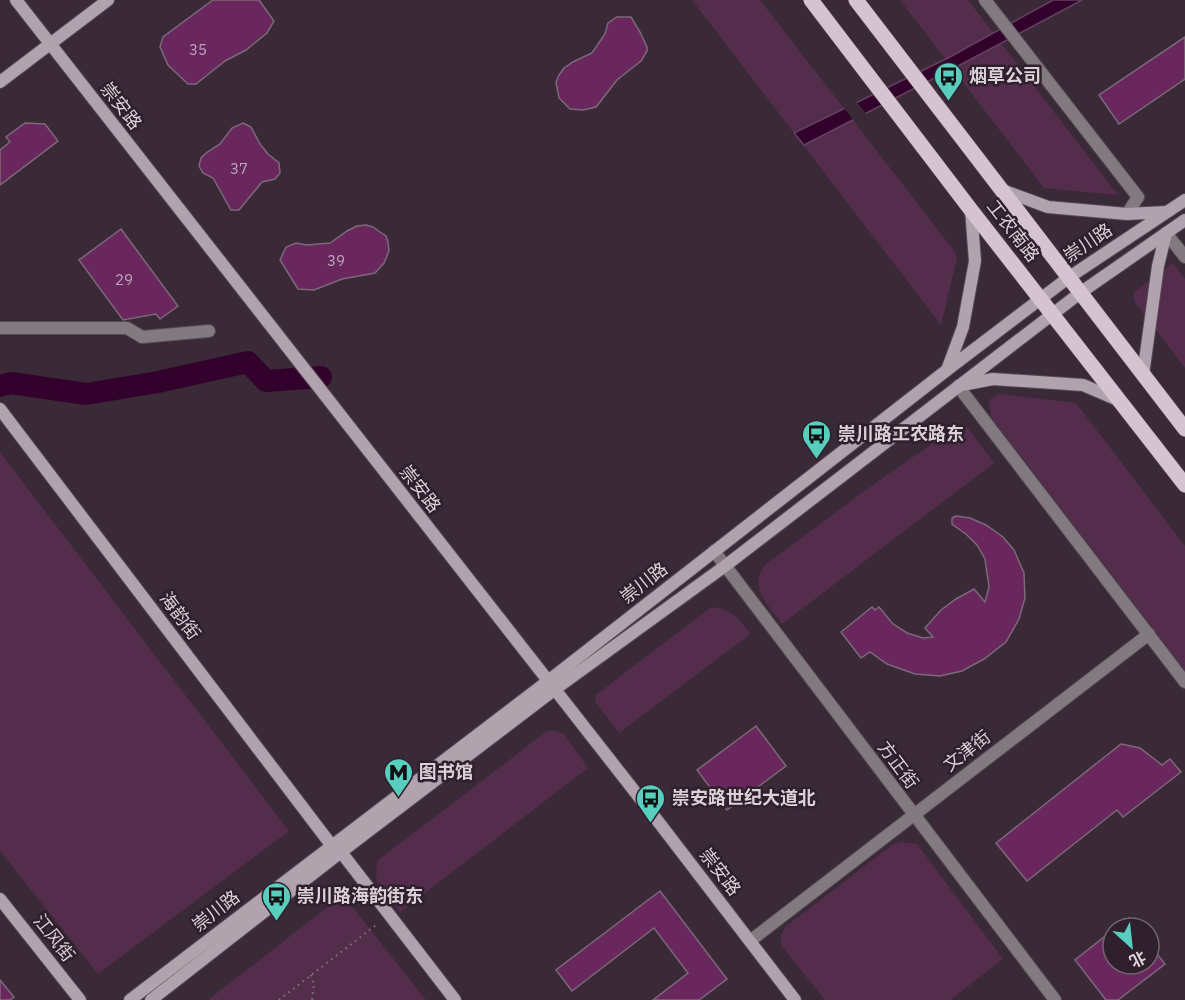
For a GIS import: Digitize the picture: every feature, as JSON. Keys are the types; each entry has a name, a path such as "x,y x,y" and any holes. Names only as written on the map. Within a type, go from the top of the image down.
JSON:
{"main road":[{"name":"崇安路","path":"16,0 795,1000"},
{"path":"0,82 108,0"},
{"name":"工农南路","path":"811,0 1185,485"},
{"name":"工农南路","path":"856,0 1185,429"},
{"path":"1002,190 1048,207 1127,214 1167,212"},
{"name":"崇川路","path":"130,1000 336,849 551,685 714,551 1068,278 1185,200"},
{"path":"947,370 963,327 975,261 971,210"},
{"name":"崇川路","path":"551,685 725,566 1052,314 1185,220"},
{"path":"1143,375 1158,266 1166,233"},
{"path":"958,386 993,379 1083,385 1118,400"},
{"name":"海韵街","path":"0,409 336,849 455,1000"},
{"name":"崇川路","path":"151,1000 336,849"},
{"name":"江风街","path":"0,899 80,1000"}],"street":[{"path":"985,0 1138,197 1127,214"},
{"path":"1166,233 1185,257"},
{"path":"0,328 127,328 142,337 209,331"},
{"path":"958,386 1185,682"},
{"name":"方正街","path":"714,551 1055,1000"},
{"name":"文津街","path":"750,941 1149,634"}],"path":[{"path":"279,1000 376,925"},
{"path":"311,975 314,984 312,1000"}],"shaded area":[{"path":"692,0 760,0 955,252 957,258 941,325"},
{"path":"900,0 968,0 1118,195 1044,188"},
{"path":"1053,0 1082,0 804,145 794,133 948,58"},
{"path":"1173,263 1185,279 1185,368 1134,301 1134,292"},
{"path":"999,394 1076,403 1185,546 1185,670 991,417 989,400"},
{"path":"960,425 968,428 994,463 782,624 765,602 759,587 761,571 767,563 888,474"},
{"path":"0,452 289,831 98,974 0,851"},
{"path":"711,607 734,615 750,634 619,733 595,701 596,695"},
{"path":"552,730 564,734 588,768 400,912 377,881 377,861 546,732"},
{"path":"902,842 917,844 1003,959 950,1000 825,1000 781,945 781,935 785,927 892,845"},
{"path":"343,895 426,1000 208,1000"}],"pier":[{"path":"855,100 867,115 855,122 843,107"}],"building":[{"path":"213,0 259,0 274,21 267,33 246,50 225,61 196,84 188,84 168,65 160,47 163,37"},
{"path":"617,17 631,17 647,51 641,61 617,80 596,107 583,110 570,109 559,98 556,82 559,75 573,62 592,53 605,34 608,23"},
{"path":"1185,37 1185,79 1119,124 1099,95"},
{"path":"25,123 45,124 58,141 0,185 0,150 10,142 6,137"},
{"path":"243,123 251,127 260,144 279,163 280,173 275,179 262,182 239,210 231,210 213,178 203,173 199,166 201,158 206,153 220,144 232,128"},
{"path":"366,225 386,236 388,242 389,251 384,263 375,273 342,279 314,290 298,289 280,260 286,247 296,243 307,245 330,243 357,226"},
{"path":"121,229 178,306 160,319 156,314 123,320 79,260"},
{"path":"956,516 970,518 986,525 1003,537 1014,550 1024,573 1025,598 1019,619 1006,642 984,659 962,671 940,676 915,674 887,664 870,652 861,658 841,632 872,607 875,610 879,607 893,624 907,633 923,638 933,637 925,628 941,610 956,599 974,589 985,602 989,587 985,559 977,545 952,524 952,518"},
{"path":"756,726 786,766 727,810 697,770"},
{"path":"1121,744 1140,748 1162,765 1170,759 1181,772 1123,817 1117,810 1027,881 996,843"},
{"path":"660,891 727,979 699,1000 653,1000 688,973 654,928 572,991 556,970"},
{"path":"1101,939 1101,976 1149,976 1118,1000 1106,1000 1075,960"},
{"path":"0,980 14,997 10,1000 0,1000"}],"waterway":[{"path":"0,386 11,383 86,394 158,382 248,362 266,381 321,377"}],"place":[{"name":"烟草公司","path":"948,102"},
{"name":"崇川路工农路东","path":"817,460"},
{"name":"图书馆","path":"398,798"},
{"name":"崇安路世纪大道北","path":"651,824"},
{"name":"崇川路海韵街东","path":"276,922"}]}
